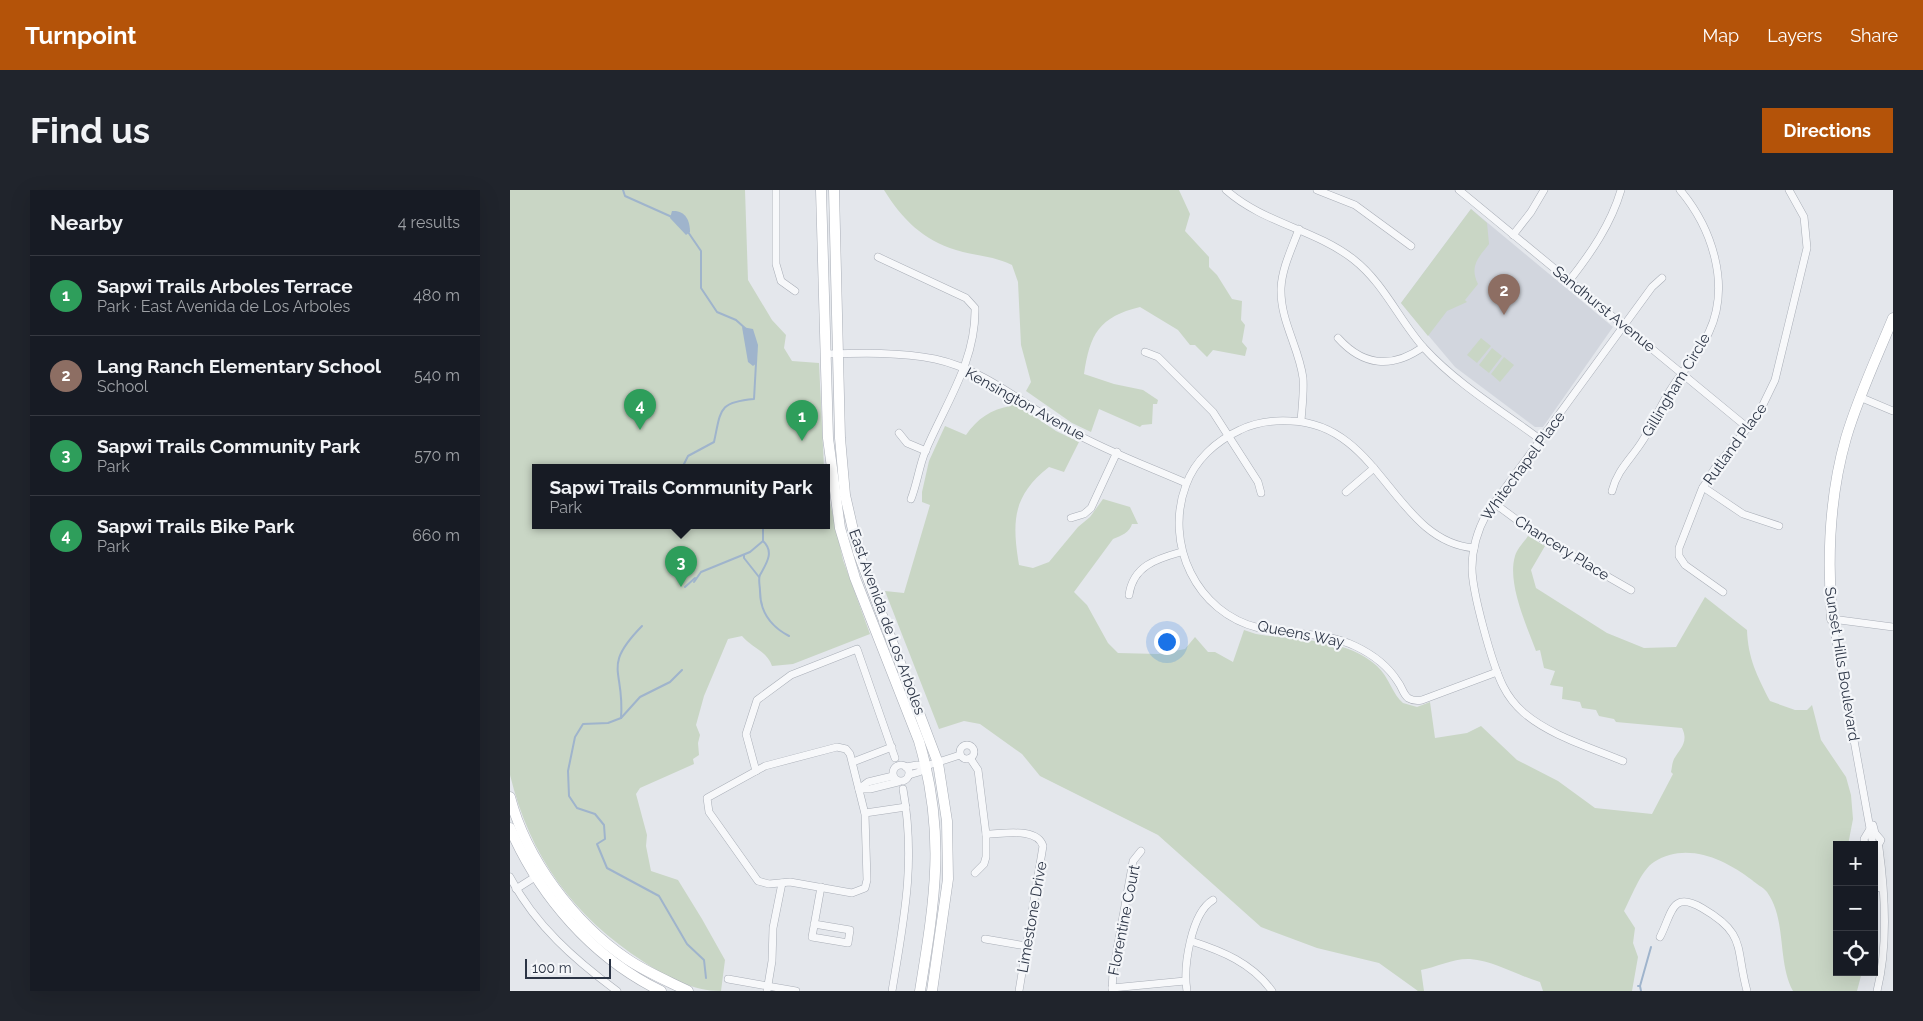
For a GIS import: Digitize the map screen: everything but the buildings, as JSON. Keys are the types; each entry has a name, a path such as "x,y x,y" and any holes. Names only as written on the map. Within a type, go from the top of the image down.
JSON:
{"main road":[{"name":"East Avenida de Los Arboles","path":"821,190 828,438 840,528 855,578 888,660 926,766 935,821 936,877 920,991"},
{"name":"East Avenida de Los Arboles","path":"834,190 842,463 852,527 858,552 938,763 947,821 948,879 932,991"},
{"name":"Sunset Hills Boulevard","path":"1832,619 1828,560 1831,518 1837,477 1846,437 1893,318"},
{"path":"510,797 524,834 563,900 606,943 627,959 688,991"},
{"path":"510,828 534,877 582,934 617,964 660,991"}],"street":[{"path":"776,190 776,264 781,281 795,290"},
{"path":"1226,190 1254,210 1339,249 1366,270 1423,347 1452,374 1541,440"},
{"path":"1317,190 1355,205 1410,246"},
{"name":"Sandhurst Avenue","path":"1459,190 1748,428"},
{"path":"1512,235 1531,212 1544,190"},
{"path":"1569,280 1591,252 1607,226 1621,190"},
{"name":"Gillingham Circle","path":"1612,491 1615,478 1643,440 1672,387 1709,333 1718,306 1718,274 1710,240 1696,212 1680,190"},
{"name":"Rutland Place","path":"1723,592 1685,564 1679,556 1679,548 1703,487 1715,468 1765,405 1773,386 1806,258 1807,238 1804,217 1789,190"},
{"path":"1299,229 1284,270 1281,297 1284,322 1302,378 1304,398 1300,421"},
{"path":"878,257 966,298 972,304 975,315 964,369 926,451 911,499"},
{"name":"Whitechapel Place","path":"1623,760 1548,730 1534,721 1512,700 1497,672 1474,586 1474,548 1480,526 1494,503 1624,325 1662,278"},
{"path":"1338,338 1356,354 1378,362 1401,359 1423,347"},
{"path":"1145,352 1158,357 1201,398 1258,482 1261,493"},
{"name":"Kensington Avenue","path":"826,354 904,354 937,360 964,369 1004,389 1070,431 1186,483"},
{"path":"1862,398 1893,411"},
{"name":"Queens Way","path":"1474,548 1448,541 1424,526 1358,449 1329,429 1300,421 1262,422 1228,436 1203,456 1186,483 1178,517 1181,552 1188,570 1198,586 1212,601 1228,613 1258,627 1332,638 1356,646 1385,666 1398,682 1405,696 1412,700 1422,700 1497,672"},
{"path":"899,433 907,443 926,451"},
{"path":"1071,518 1084,514 1091,508 1117,452"},
{"path":"1346,492 1374,468"},
{"path":"1703,487 1743,514 1779,526"},
{"name":"Chancery Place","path":"1494,503 1544,540 1631,590"},
{"path":"1129,595 1134,576 1142,568 1159,558 1181,552"},
{"path":"1832,619 1893,627"},
{"name":"Sunset Hills Boulevard","path":"1832,619 1873,841"},
{"path":"756,771 746,734 757,700 790,675 857,649 895,758"},
{"path":"960,755 960,750 964,745 971,746 972,756 978,770 986,834 986,857 984,864 975,873"},
{"path":"837,747 846,749 853,762 865,813 868,861 868,880 865,888 852,893 790,882 764,884 758,881 707,806 708,798 714,792 756,771 772,764 837,747"},
{"path":"853,762 892,747"},
{"path":"896,779 896,766 926,766 960,755"},
{"path":"960,755 965,759 972,756"},
{"path":"859,789 870,788 896,779 905,781 909,775 919,772 926,766"},
{"path":"906,767 909,775"},
{"path":"892,991 908,895 910,855 903,789"},
{"path":"865,813 906,807"},
{"name":"Sunset Hills Boulevard","path":"1866,809 1875,833 1881,840 1878,844"},
{"name":"Sunset Hills Boulevard","path":"1864,841 1870,829"},
{"name":"Limestone Drive","path":"986,834 1031,833 1042,842 1043,850 1019,991"},
{"name":"Florentine Court","path":"1112,989 1133,861 1141,851"},
{"name":"Sunset Hills Boulevard","path":"1876,991 1884,946 1885,923 1882,890 1878,873"},
{"path":"510,877 516,889 550,933 576,959 617,991"},
{"path":"516,889 534,877"},
{"path":"767,988 772,961 773,928 782,883"},
{"path":"814,924 850,930 848,943 812,937 814,924 821,887"},
{"path":"1187,991 1185,981 1191,941 1204,905 1213,900"},
{"path":"1660,938 1674,906 1682,901 1692,901 1712,913 1727,925 1737,941 1745,990"},
{"path":"984,939 1026,946"},
{"path":"1191,941 1220,951 1241,962 1261,978 1272,991"},
{"path":"728,978 767,988 796,991"},
{"path":"660,991 665,980"},
{"path":"1112,989 1185,981"}],"shaded area":[{"path":"1471,209 1613,327 1543,427 1535,427 1455,367 1401,303"}],"green space":[{"path":"510,190 745,190 748,280 772,320 786,335 784,348 792,361 819,363 824,464 532,464 532,529 830,529 830,503 843,560 870,634 793,664 772,666 763,653 742,636 728,639 704,696 696,725 700,735 698,743 699,755 693,759 694,764 640,788 636,794 647,835 646,846 651,871 678,880 702,919 725,960 721,991 691,986 653,968 596,925 558,882 542,858 529,832 510,775"},
{"path":"884,190 1179,190 1190,214 1185,231 1209,257 1209,267 1217,275 1232,299 1242,301 1241,320 1245,325 1242,342 1247,348 1245,356 1213,350 1207,357 1195,345 1190,345 1178,330 1140,307 1115,316 1099,329 1094,338 1086,360 1084,374 1114,384 1143,390 1158,400 1157,404 1153,404 1152,424 1140,427 1099,409 1091,432 1072,423 1026,391 1031,382 1021,345 1018,282 1012,265 956,250 933,240 906,219"},
{"path":"1471,209 1487,223 1489,244 1476,262 1475,278 1478,284 1465,300 1467,302 1447,311 1428,336 1401,303"},
{"path":"1481,338 1491,346 1477,363 1467,355"},
{"path":"1492,348 1502,356 1489,373 1479,365"},
{"path":"1504,357 1514,365 1500,382 1491,374"},
{"path":"1013,402 1056,431 1079,442 1064,472 1049,467 1028,488 1021,499 1016,523 1019,565 1033,568 1049,562 1078,527 1090,517 1103,499 1130,507 1138,524 1132,524 1122,535 1113,539 1074,592 1087,605 1108,643 1118,653 1158,654 1185,649 1195,637 1208,652 1215,652 1233,662 1244,630 1256,634 1335,645 1364,657 1377,666 1403,703 1417,707 1430,702 1435,738 1467,733 1481,726 1517,760 1558,781 1595,808 1652,814 1673,774 1671,772 1673,762 1683,745 1684,733 1682,728 1616,722 1614,719 1599,716 1596,710 1582,708 1580,702 1562,699 1563,687 1550,685 1555,671 1544,668 1540,650 1536,651 1515,591 1513,567 1517,551 1528,536 1545,546 1531,570 1536,588 1607,633 1644,648 1676,647 1705,597 1747,630 1749,649 1754,667 1770,701 1795,710 1807,710 1812,705 1821,740 1846,777 1851,795 1853,819 1849,841 1833,841 1833,976 1861,976 1857,991 1793,991 1785,967 1777,915 1767,892 1730,865 1705,855 1679,853 1666,856 1649,866 1624,911 1635,928 1633,943 1638,957 1632,991 1543,991 1540,982 1497,965 1479,960 1464,959 1421,970 1424,991 1418,991 1379,963 1317,948 1261,927 1158,835 1040,776 1022,754 980,724 964,721 939,729 885,591 904,593 930,505 922,502 922,492 929,461 945,426 966,435 975,424 991,412 1011,406"}],"water":[{"path":"672,211 680,212 686,217 690,232 686,235 670,218"},
{"path":"742,327 753,329 758,345 757,363 753,366 748,362"}],"waterway":[{"path":"623,190 625,196 672,217"},
{"path":"688,232 701,251 701,288 717,312 736,320 746,329"},
{"path":"684,464 688,456 714,442 720,415 727,405 742,400 754,399 756,363"},
{"path":"694,582 701,572 750,552 763,541 763,529"},
{"path":"763,541 767,545 769,554 759,578 760,599 767,618 776,628 789,636"},
{"path":"744,555 744,558 759,577"},
{"path":"685,587 695,578"},
{"path":"621,718 618,661 629,640 642,626"},
{"path":"682,670 670,682 640,697 621,718 608,723 583,724 575,737 568,771 569,796 577,808 595,814 604,825 605,839 597,844 607,868 659,896 687,944 704,960 706,978"},
{"path":"1640,986 1651,947"},
{"path":"1638,986 1640,986 1641,991"}],"place":[{"name":"Lang Ranch Elementary School","path":"1504,315"},
{"name":"Sapwi Trails Bike Park","path":"640,430"},
{"name":"Sapwi Trails Arboles Terrace","path":"802,441"},
{"name":"Sapwi Trails Community Park","path":"681,587"}]}
